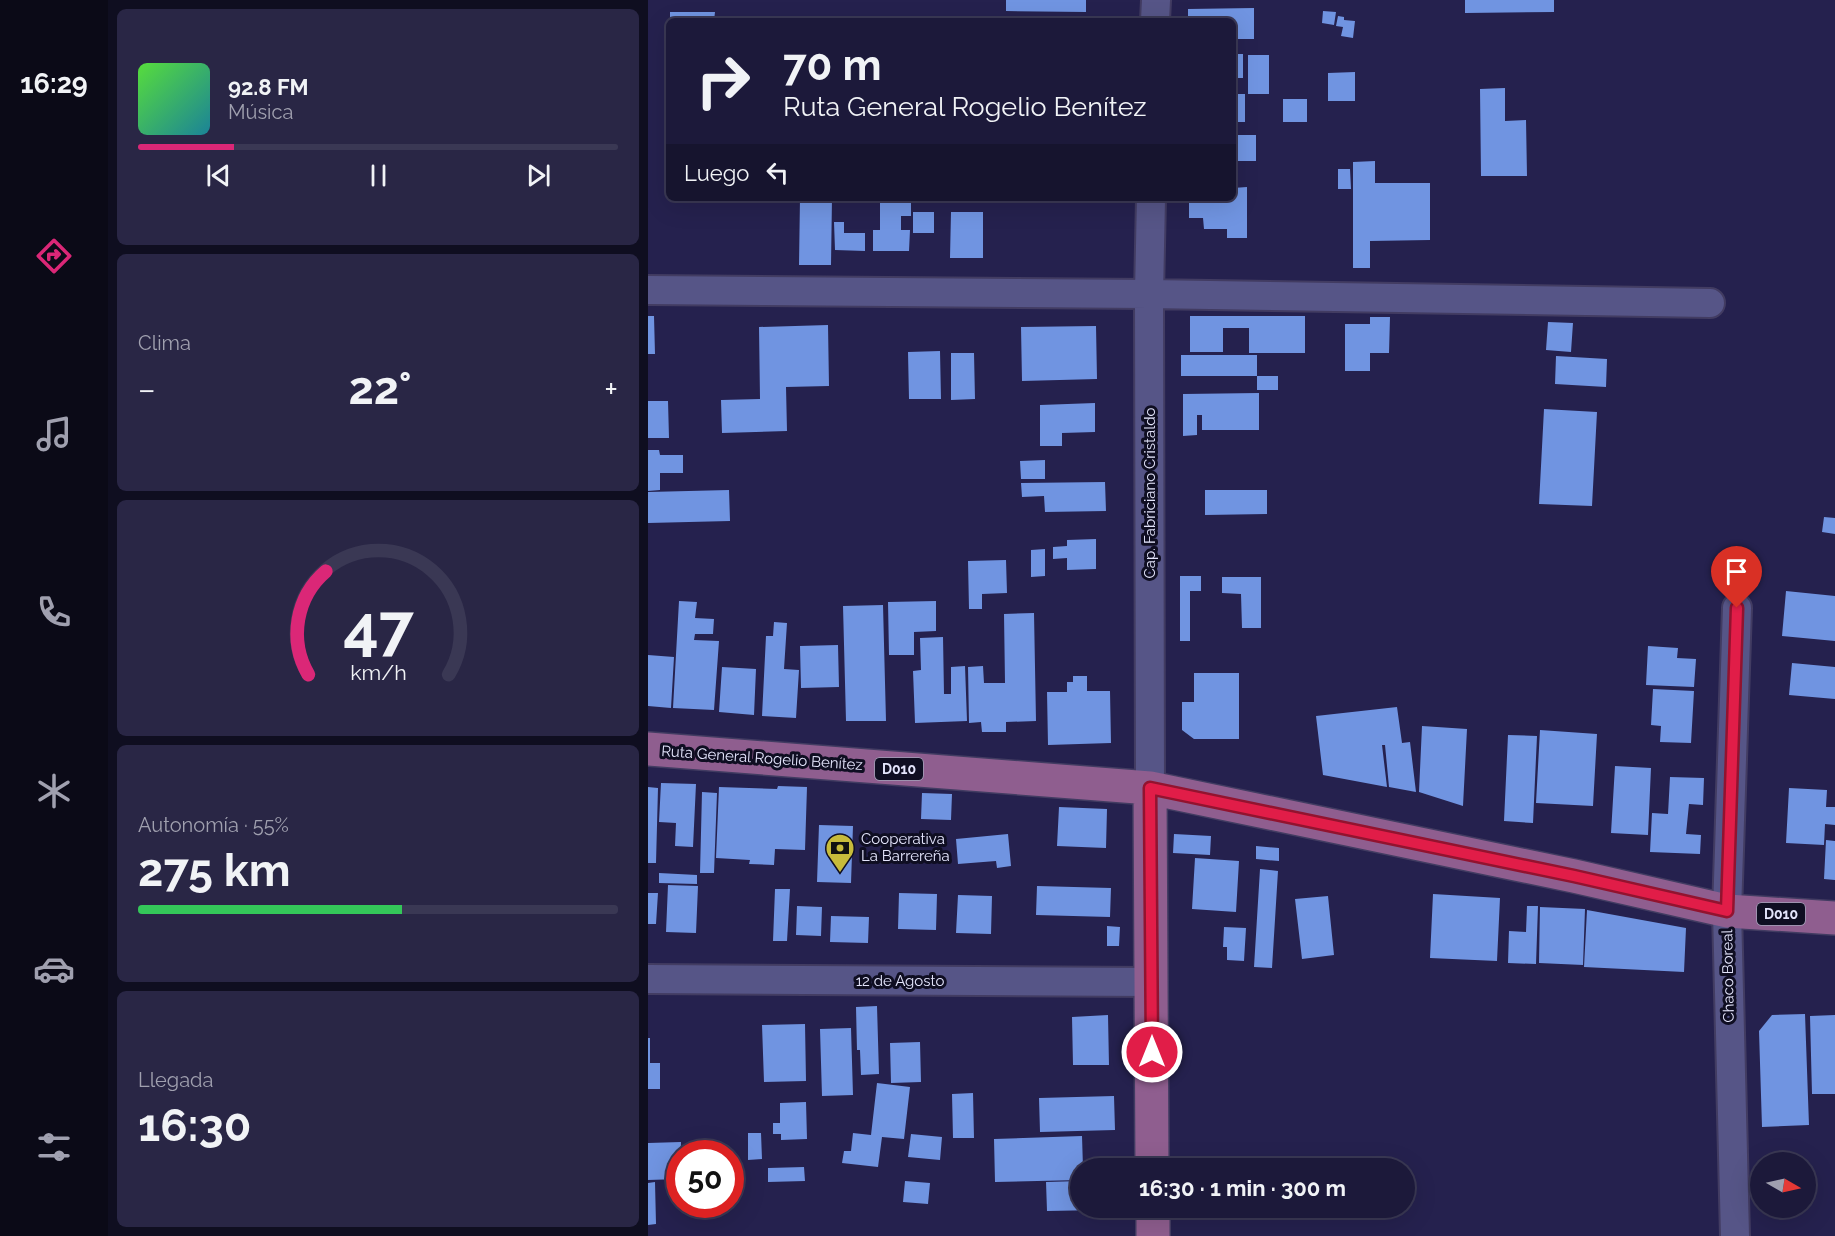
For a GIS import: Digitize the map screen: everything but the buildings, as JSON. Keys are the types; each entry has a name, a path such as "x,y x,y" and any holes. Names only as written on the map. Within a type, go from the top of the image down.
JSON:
{"main road":[{"name":"Ruta General Rogelio Benítez","path":"648,749 1150,788 1574,876 1727,911 1835,918"},
{"path":"1150,788 1152,1158"},
{"path":"1153,1218 1153,1236"}],"street":[{"path":"1155,18 1156,0"},
{"name":"Cap. Fabriciano Cristaldo","path":"1150,788 1151,201"},
{"path":"648,290 1149,294 1710,303"},
{"name":"Chaco Boreal","path":"1735,1236 1727,911 1737,608"},
{"name":"12 de Agosto","path":"648,979 1151,982"}],"place":[{"name":"Cooperativa La Barrereña","path":"840,874"}],"route":[{"path":"1152,1052 1150,788 1574,876 1727,911 1737,608"}]}
